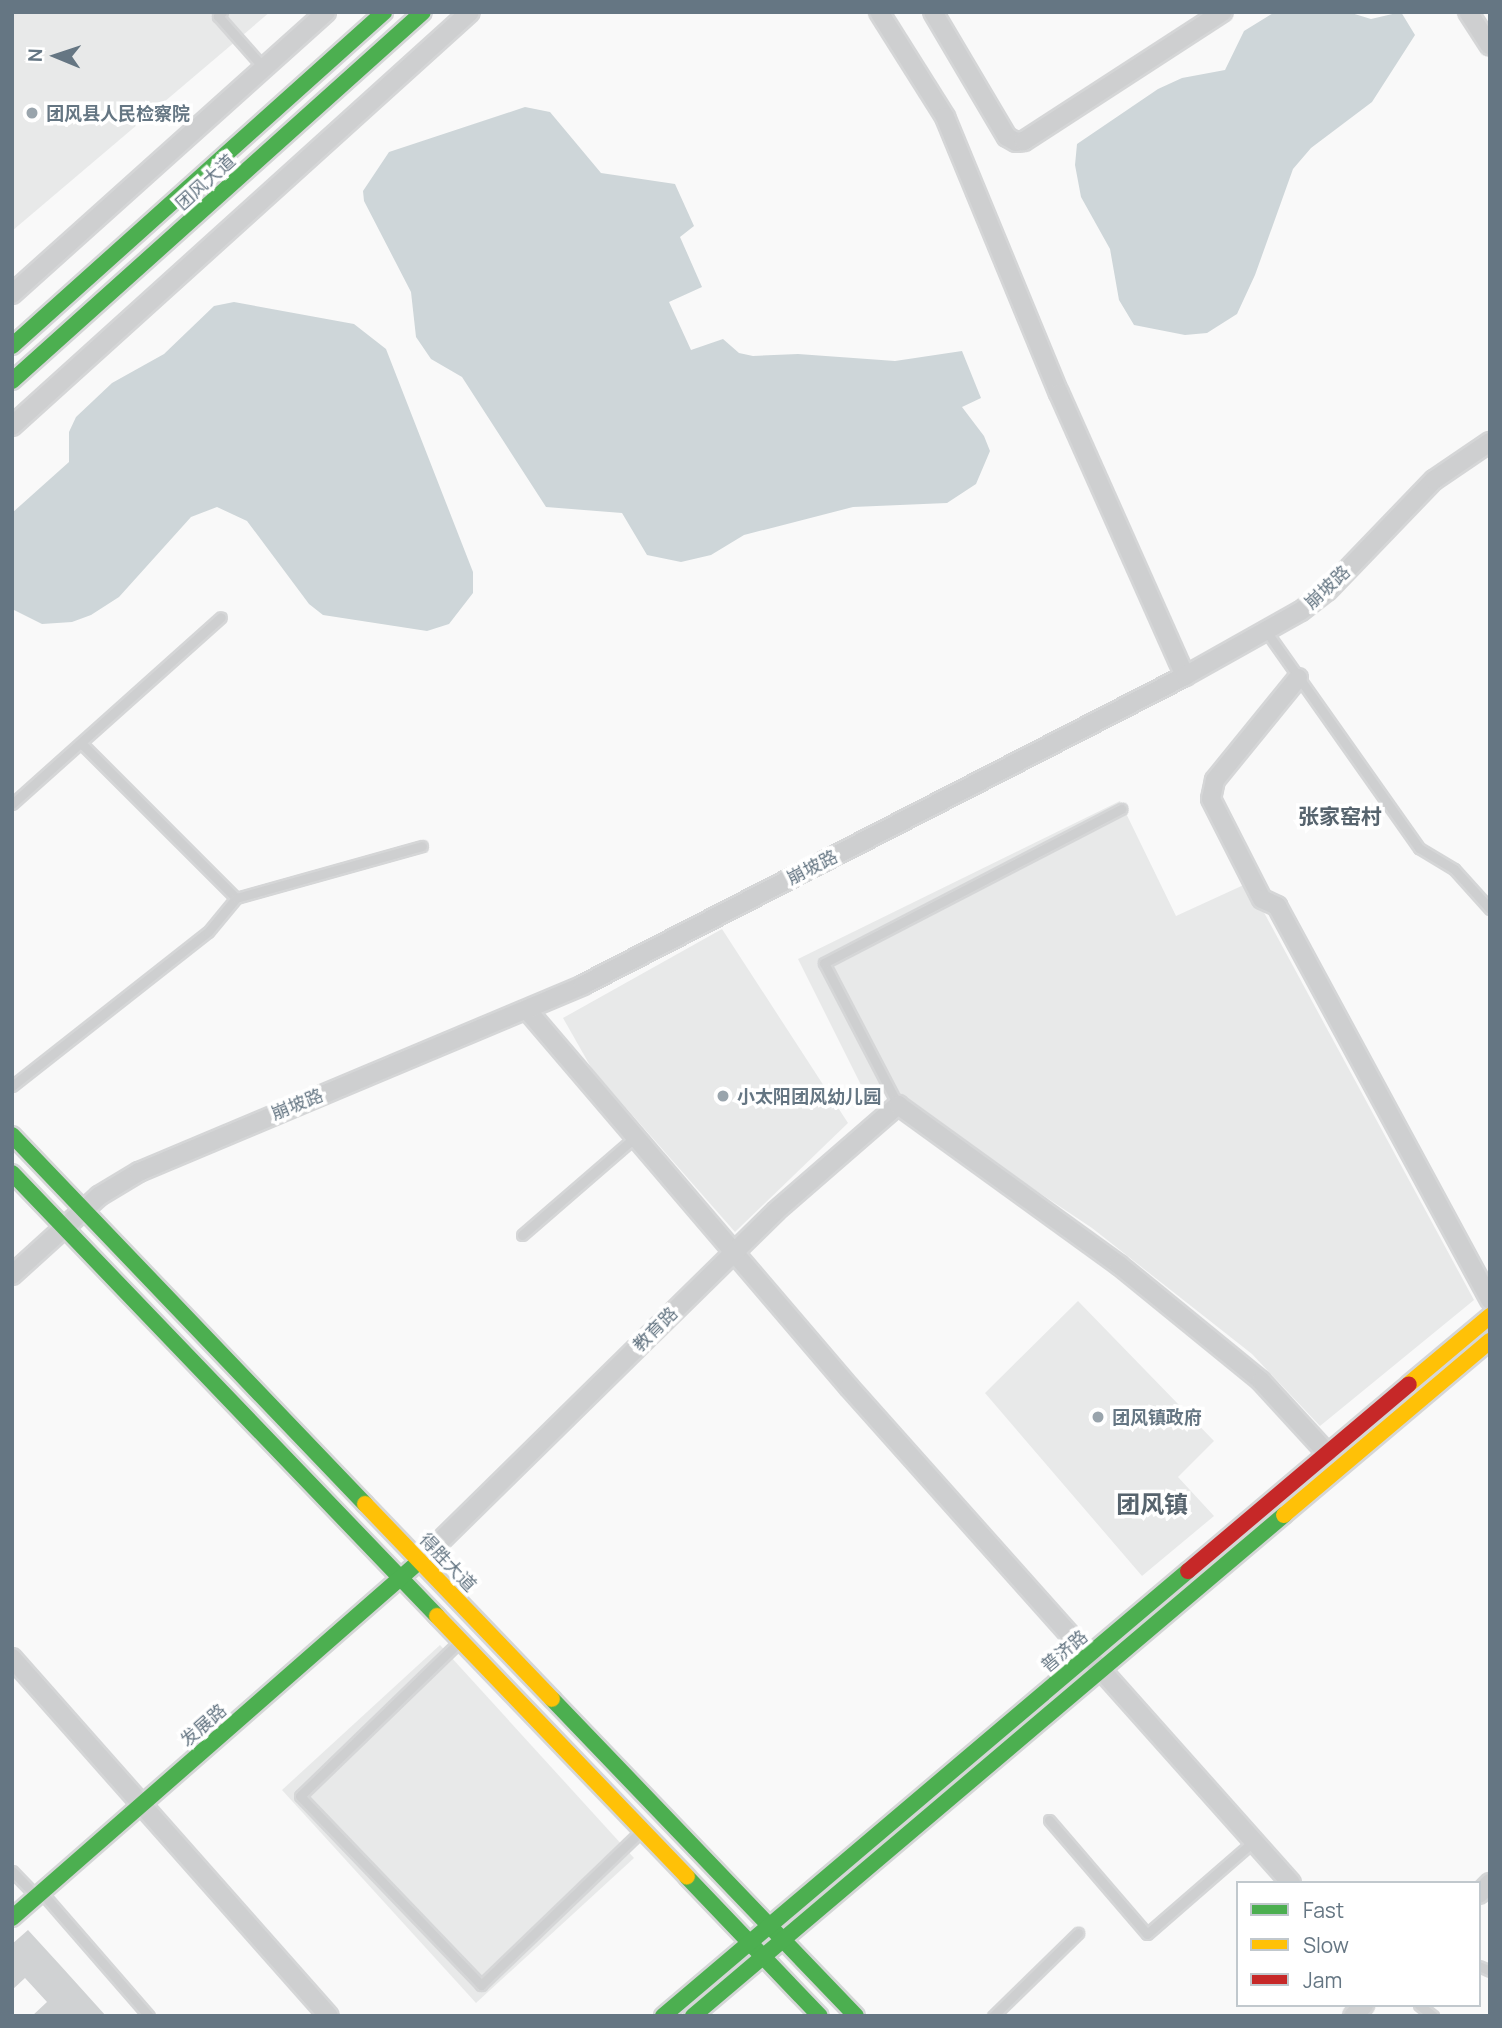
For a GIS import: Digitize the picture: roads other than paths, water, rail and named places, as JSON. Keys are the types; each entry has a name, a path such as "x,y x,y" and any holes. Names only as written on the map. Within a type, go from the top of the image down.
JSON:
{"main road":[{"name":"团风大道","path":"12,346 384,12"},
{"name":"团风大道","path":"12,381 423,12"},
{"name":"得胜大道","path":"12,1135 856,2016"},
{"path":"12,1173 820,2016"},
{"name":"普济路","path":"663,2016 1490,1316"},
{"path":"693,2016 1490,1341"},
{"name":"发展路","path":"12,1918 420,1561"}],"street":[{"path":"12,294 326,12"},
{"path":"12,426 470,12"},
{"path":"878,12 946,117 1059,393 1185,677"},
{"path":"933,12 1007,137 1016,142 1024,141 1223,12"},
{"path":"1468,12 1490,46"},
{"name":"崩坡路","path":"12,1275 99,1196 177,1153 527,1010 1185,677 1315,602 1434,480 1490,442"},
{"path":"1298,678 1215,780 1211,799 1262,899 1278,906 1490,1300"},
{"path":"527,1010 734,1252 1289,1881"},
{"path":"898,1105 1119,1265 1261,1381 1327,1453"},
{"name":"教育路","path":"420,1561 734,1252 898,1105"},
{"path":"12,1658 329,2016"}],"lane":[{"path":"222,12 218,16 264,68"},
{"path":"12,804 221,617"},
{"path":"1266,631 1419,848 1454,869 1490,909"},
{"path":"81,743 236,898"},
{"path":"898,1105 824,963 1121,809"},
{"path":"12,1086 208,932 236,898 422,846"},
{"path":"522,1235 635,1137"},
{"path":"461,1641 300,1796 481,1985 642,1830"},
{"path":"1049,1820 1147,1934 1255,1841"},
{"path":"12,1871 39,1894 143,2014"},
{"path":"993,2016 1078,1933"}],"place":[{"name":"团风县人民检察院","path":"32,113"},
{"name":"小太阳团风幼儿园","path":"723,1096"},
{"name":"团风镇政府","path":"1098,1417"}],"district":[{"name":"张家窑村","path":"1340,816"},
{"name":"团风镇","path":"1152,1504"}]}
